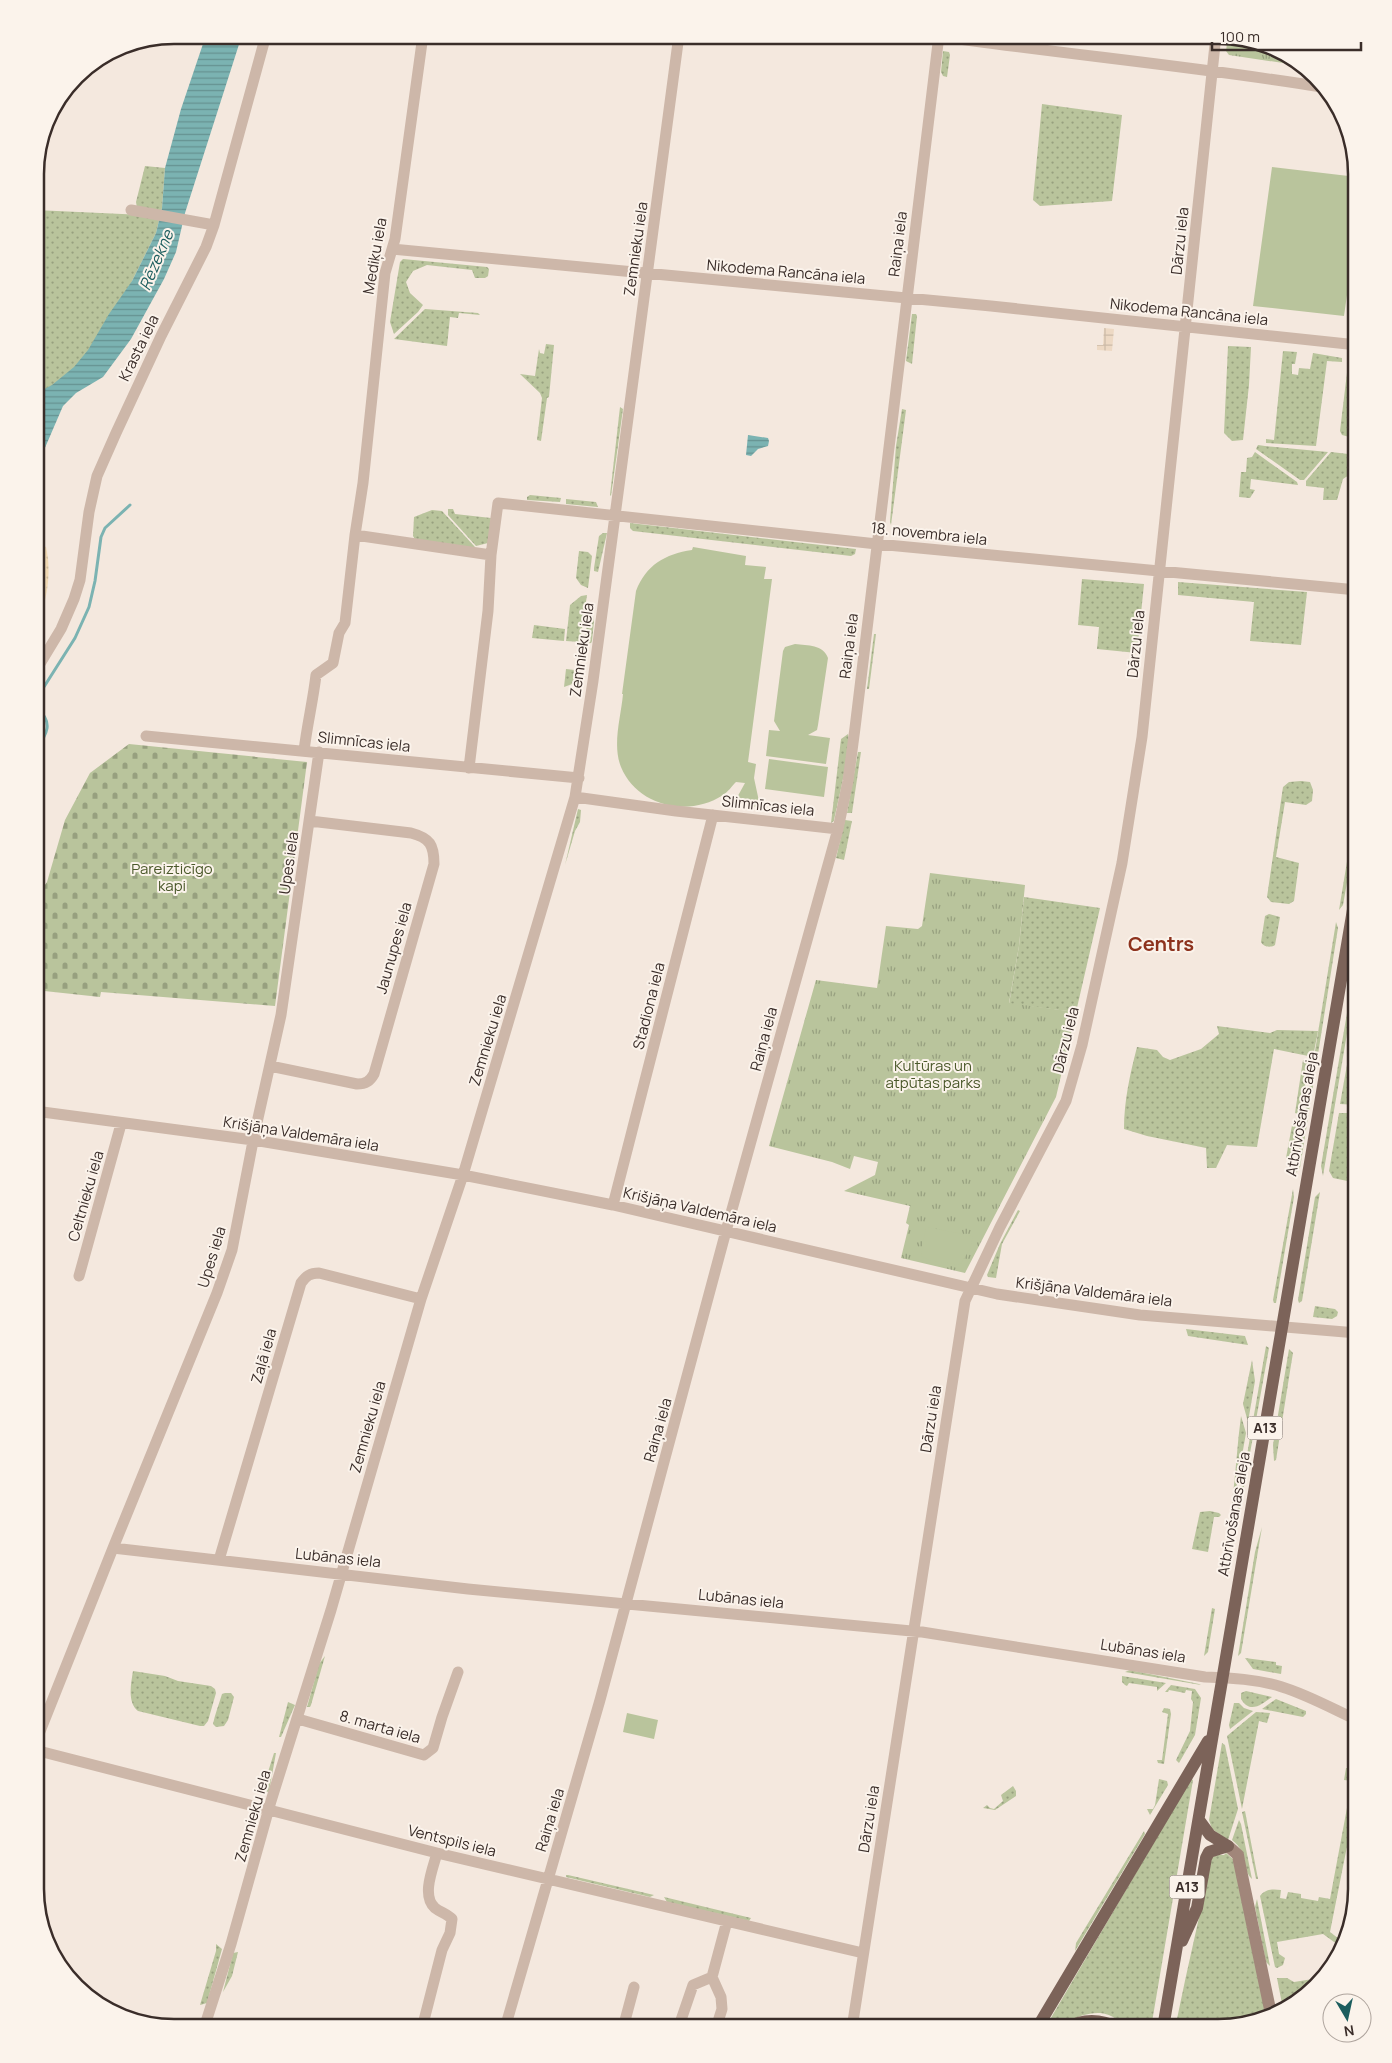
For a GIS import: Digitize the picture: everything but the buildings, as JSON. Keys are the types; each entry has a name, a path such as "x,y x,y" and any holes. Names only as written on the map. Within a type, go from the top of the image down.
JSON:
{"main road":[{"name":"Atbrīvošanas aleja","path":"1164,2019 1348,940"},
{"path":"1042,2019 1213,1733"},
{"path":"1199,1820 1210,1835 1228,1846 1238,1855 1270,2008"},
{"path":"1175,1954 1194,1916 1206,1858 1209,1852 1228,1846"}],"street":[{"name":"Krasta iela","path":"44,657 61,630 80,580 89,512 98,476 116,433 161,336 206,246 214,225 264,44"},
{"name":"Mediķu iela","path":"304,751 305,733 313,703 316,675 333,663 339,633 345,623 385,273 392,249 422,44"},
{"name":"Zemnieku iela","path":"207,2019 298,1719 421,1299 463,1175 575,797 615,516 678,44"},
{"name":"Raiņa iela","path":"509,2019 600,1700 726,1231 838,829 848,781 854,737 935,44"},
{"path":"996,44 1155,65 1212,70 1314,86"},
{"name":"Dārzu iela","path":"853,2019 965,1301 1000,1226 1066,1101 1082,1045 1122,863 1142,737 1215,44"},
{"path":"131,210 214,225"},
{"name":"Nikodema Rancāna iela","path":"392,249 906,298 1348,344"},
{"name":"18. novembra iela","path":"491,555 498,503 877,544 1348,589"},
{"path":"355,535 491,555 488,611 469,768"},
{"name":"Slimnīcas iela","path":"146,736 579,778"},
{"name":"Upes iela","path":"44,1721 228,1263 281,1015 319,752"},
{"name":"Slimnīcas iela","path":"575,797 838,829"},
{"name":"Stadiona iela","path":"613,1205 712,815"},
{"name":"Jaunupes iela","path":"270,1066 357,1084 364,1084 371,1080 434,864 434,849 424,836 310,821"},
{"name":"Krišjāņa Valdemāra iela","path":"44,1112 253,1140 463,1175 613,1205 997,1294 1140,1315 1348,1332"},
{"name":"Celtnieku iela","path":"79,1276 121,1124"},
{"name":"Zaļā iela","path":"219,1560 301,1283 305,1277 311,1273 319,1272 421,1299"},
{"name":"Lubānas iela","path":"112,1548 475,1590 914,1631 1205,1676 1242,1678 1280,1687 1348,1716"},
{"name":"8. marta iela","path":"298,1719 424,1755 433,1748 458,1672"},
{"name":"Ventspils iela","path":"44,1752 437,1853 863,1953"},
{"path":"425,2019 452,1919 435,1909 429,1900 429,1886 437,1853"},
{"path":"719,2019 722,2009 720,1997 712,1977 726,1921"},
{"path":"682,2019 693,1985 712,1977"},
{"path":"625,2019 634,1987"}],"green space":[{"path":"1227,44 1243,46 1275,57 1286,63 1229,55 1226,51"},
{"path":"943,51 949,52 950,55 947,77 943,76 941,72"},
{"path":"1042,104 1122,115 1112,201 1040,206 1033,200"},
{"path":"145,166 165,168 162,208 156,233 132,281 104,357 44,417 44,210 144,215 137,208 136,202"},
{"path":"1272,167 1348,176 1348,288 1344,316 1253,306"},
{"path":"403,259 487,267 489,269 488,276 485,278 475,278 472,270 427,265 413,271 406,282 410,293 423,305 394,334 390,322 400,262"},
{"path":"425,309 478,313 480,315 459,313 458,318 450,317 447,346 394,339"},
{"path":"912,314 917,316 912,364 906,361"},
{"path":"546,344 554,345 549,397 547,398 541,441 537,440 542,398 540,393 520,374 535,376 539,349 540,353 544,354"},
{"path":"1228,346 1251,347 1243,440 1232,441 1224,433"},
{"path":"1283,351 1297,352 1295,364 1292,364 1292,374 1298,375 1299,368 1310,369 1313,353 1342,358 1342,362 1327,361 1316,446 1266,443 1266,439 1274,440"},
{"path":"1348,364 1348,437 1342,435 1340,431"},
{"path":"620,407 623,409 611,496 610,495"},
{"path":"902,409 906,410 891,525 896,446"},
{"path":"1258,445 1328,452 1304,480 1300,480 1256,449"},
{"path":"1255,452 1297,482 1298,485 1251,479 1250,489 1255,490 1250,498 1239,497 1241,472 1246,472 1247,458 1252,457"},
{"path":"1331,452 1348,454 1348,476 1343,479 1337,500 1323,500 1324,488 1306,486 1306,481"},
{"path":"530,495 561,498 560,502 527,500 527,497"},
{"path":"566,499 596,502 598,507 566,504"},
{"path":"448,509 453,509 455,514 491,518 488,543 476,546 448,515"},
{"path":"432,510 442,511 475,547 416,541 413,536 414,517"},
{"path":"630,523 856,549 855,554 851,556 633,531 630,528"},
{"path":"607,533 598,572 594,571 594,568 599,536"},
{"path":"693,547 746,556 745,565 766,567 764,579 772,579 748,762 756,764 754,778 760,806 747,807 734,803 745,783 736,782 725,794 709,802 695,806 680,807 665,804 651,799 639,791 629,780 618,758 617,740 636,591 645,574 658,562 673,554 692,550"},
{"path":"579,551 588,552 592,556 588,588 581,585 576,578"},
{"path":"1082,579 1144,584 1137,653 1097,649 1099,627 1078,625"},
{"path":"1178,582 1307,592 1301,645 1250,641 1254,602 1178,595"},
{"path":"587,595 580,642 566,641 570,605 581,596"},
{"path":"590,602 594,621 592,641 591,643 584,644"},
{"path":"534,625 565,629 564,641 532,638"},
{"path":"874,634 876,634 869,689 867,689"},
{"path":"795,644 819,648 826,653 828,658 817,730 808,735 830,738 826,764 766,756 769,730 780,731 774,721 783,651 785,647"},
{"path":"566,669 575,670 577,673 575,683 564,687"},
{"path":"848,734 849,741 844,776 834,821 831,823 841,739"},
{"name":"Pareizticīgo kapi","path":"129,744 307,762 275,1006 101,992 100,997 44,991 44,886 47,882 65,820 90,773"},
{"path":"858,752 861,752 852,813 847,813"},
{"path":"769,759 828,767 824,797 765,789"},
{"path":"1289,782 1310,782 1313,790 1312,801 1306,805 1285,802 1276,857 1299,863 1294,901 1289,904 1271,902 1267,897 1283,787"},
{"path":"578,809 581,810 580,822 575,831 565,865"},
{"path":"845,820 852,821 844,860 836,858"},
{"path":"1348,856 1348,877 1343,905 1339,910"},
{"name":"Kultūras un atpūtas parks","path":"930,873 1025,885 1019,946 1009,1003 1076,1012 1056,1097 965,1273 901,1258 909,1225 906,1223 910,1206 844,1191 875,1175 878,1162 854,1156 850,1169 832,1162 769,1146 816,980 877,988 886,926 918,929 922,926"},
{"path":"1024,897 1100,908 1076,1012 1009,1004 1019,946"},
{"path":"1269,914 1280,917 1275,945 1269,947 1261,942 1265,916"},
{"path":"1336,922 1338,928 1300,1168 1295,1174"},
{"path":"1348,1007 1348,1027 1323,1176 1321,1166"},
{"path":"1217,1026 1270,1033 1277,1030 1318,1031 1313,1057 1274,1049 1257,1147 1227,1145 1216,1168 1207,1168 1206,1148 1147,1136 1124,1129 1124,1119 1128,1088 1137,1047 1157,1050 1163,1057 1170,1060 1201,1049 1219,1034"},
{"path":"1348,1059 1348,1104 1340,1104"},
{"path":"1303,1060 1309,1061 1301,1115 1295,1113"},
{"path":"1339,1113 1348,1113 1348,1181 1333,1178 1329,1171"},
{"path":"1299,1119 1292,1159 1286,1158 1293,1120"},
{"path":"1293,1189 1294,1197 1276,1303 1274,1303 1273,1300"},
{"path":"1320,1192 1302,1301 1299,1303 1315,1197"},
{"path":"1018,1210 1020,1211 1002,1244 996,1278 988,1277 987,1275 1000,1244"},
{"path":"926,1227 973,1236 970,1249 960,1265 929,1260 921,1256"},
{"path":"1315,1306 1335,1309 1338,1312 1337,1316 1332,1319 1313,1317"},
{"path":"1186,1329 1245,1336 1248,1345 1188,1336"},
{"path":"1266,1346 1269,1348 1239,1514 1237,1512"},
{"path":"1289,1349 1293,1353 1276,1460 1274,1461 1273,1445"},
{"path":"1252,1360 1255,1381 1248,1422 1243,1404"},
{"path":"1241,1416 1246,1433 1233,1507 1232,1502"},
{"path":"1210,1511 1221,1515 1214,1517 1208,1552 1192,1549 1200,1512"},
{"path":"1262,1527 1241,1653 1238,1656 1255,1552"},
{"path":"1212,1608 1215,1609 1208,1652 1204,1656"},
{"path":"325,1656 311,1705 307,1707 319,1664"},
{"path":"1245,1658 1276,1662 1276,1665 1282,1666 1281,1674 1253,1669"},
{"path":"1130,1670 1199,1684 1201,1685 1125,1672"},
{"path":"133,1671 211,1686 215,1689 216,1693 208,1721 204,1726 200,1726 138,1711 131,1698"},
{"path":"1122,1676 1166,1683 1157,1691 1157,1687 1129,1683 1127,1686 1122,1682"},
{"path":"1171,1685 1195,1689 1201,1698 1195,1735 1179,1763 1176,1760 1190,1731 1193,1702 1191,1699 1192,1691 1186,1690 1185,1693 1169,1690 1165,1692"},
{"path":"1246,1691 1272,1697 1256,1707 1252,1707 1244,1704 1241,1699 1241,1693"},
{"path":"231,1693 234,1697 228,1720 224,1726 216,1727 213,1724 215,1716 222,1694"},
{"path":"1276,1699 1306,1711 1306,1714 1303,1717 1262,1709"},
{"path":"288,1702 295,1705 281,1737 279,1737"},
{"path":"1234,1703 1239,1703 1244,1708 1253,1711 1230,1729 1229,1725"},
{"path":"1164,1708 1170,1709 1171,1714 1164,1764 1158,1763 1157,1760 1162,1760 1168,1714 1162,1712"},
{"path":"1256,1712 1270,1713 1267,1723 1259,1721 1242,1809 1227,1736"},
{"path":"627,1713 658,1720 654,1739 623,1732"},
{"path":"1222,1743 1225,1745 1238,1809 1228,1840 1212,1829 1209,1820"},
{"path":"274,1753 276,1753 269,1792 264,1791 263,1788"},
{"path":"1346,1768 1348,1768 1348,1780 1344,1780"},
{"path":"1159,1779 1167,1781 1168,1785 1150,1815 1147,1809 1153,1809 1155,1805"},
{"path":"1191,1779 1193,1780 1153,2019 1116,2019 1105,2014 1092,2013 1073,2019 1050,2019"},
{"path":"1013,1786 1016,1796 995,1810 983,1808 987,1805 994,1809 1003,1801 1001,1795"},
{"path":"1348,1802 1348,1841 1330,1932 1338,1939 1336,1943 1323,1934 1277,1942 1279,1954 1285,1958 1283,1965 1275,1967 1260,1896 1267,1891 1281,1890 1280,1898 1286,1899 1288,1892 1301,1894 1301,1898 1318,1901 1319,1897 1330,1899"},
{"path":"1245,1811 1258,1879 1256,1879 1242,1812"},
{"path":"1239,1820 1252,1879 1247,1871 1238,1845 1232,1840"},
{"path":"1144,1831 1145,1834 1075,1951 1076,1943"},
{"path":"1226,1853 1234,1860 1265,2010 1235,2018 1177,2019 1212,1857"},
{"path":"566,1875 654,1895 650,1897 566,1877"},
{"path":"664,1897 751,1918 749,1921 667,1902"},
{"path":"1257,1899 1270,1966 1266,1962 1255,1907"},
{"path":"216,1944 222,1949 207,2003 200,2005 216,1951"},
{"path":"238,1952 232,1976 223,1992 233,1953"},
{"path":"1277,1978 1287,1978 1294,1982 1312,1979 1297,1992 1282,2003"}],"sand":[{"path":"44,546 46,547 49,567 44,603"}],"shaded area":[{"path":"1104,328 1114,329 1112,351 1097,350 1097,345 1103,345"}],"water":[{"name":"Rēzekne","path":"203,44 239,44 185,213 176,252 164,279 131,339 103,377 76,393 63,406 44,450 44,389 74,367 88,350 109,314 132,281 156,233 162,208 165,168 181,109"},
{"path":"748,435 768,438 768,446 758,449 751,456 746,455"}],"waterway":[{"path":"44,687 75,638 89,607 95,581 101,537 105,528 130,505"},
{"path":"44,717 47,728 44,737"}],"district":[{"name":"Centrs","path":"1161,944"}]}
